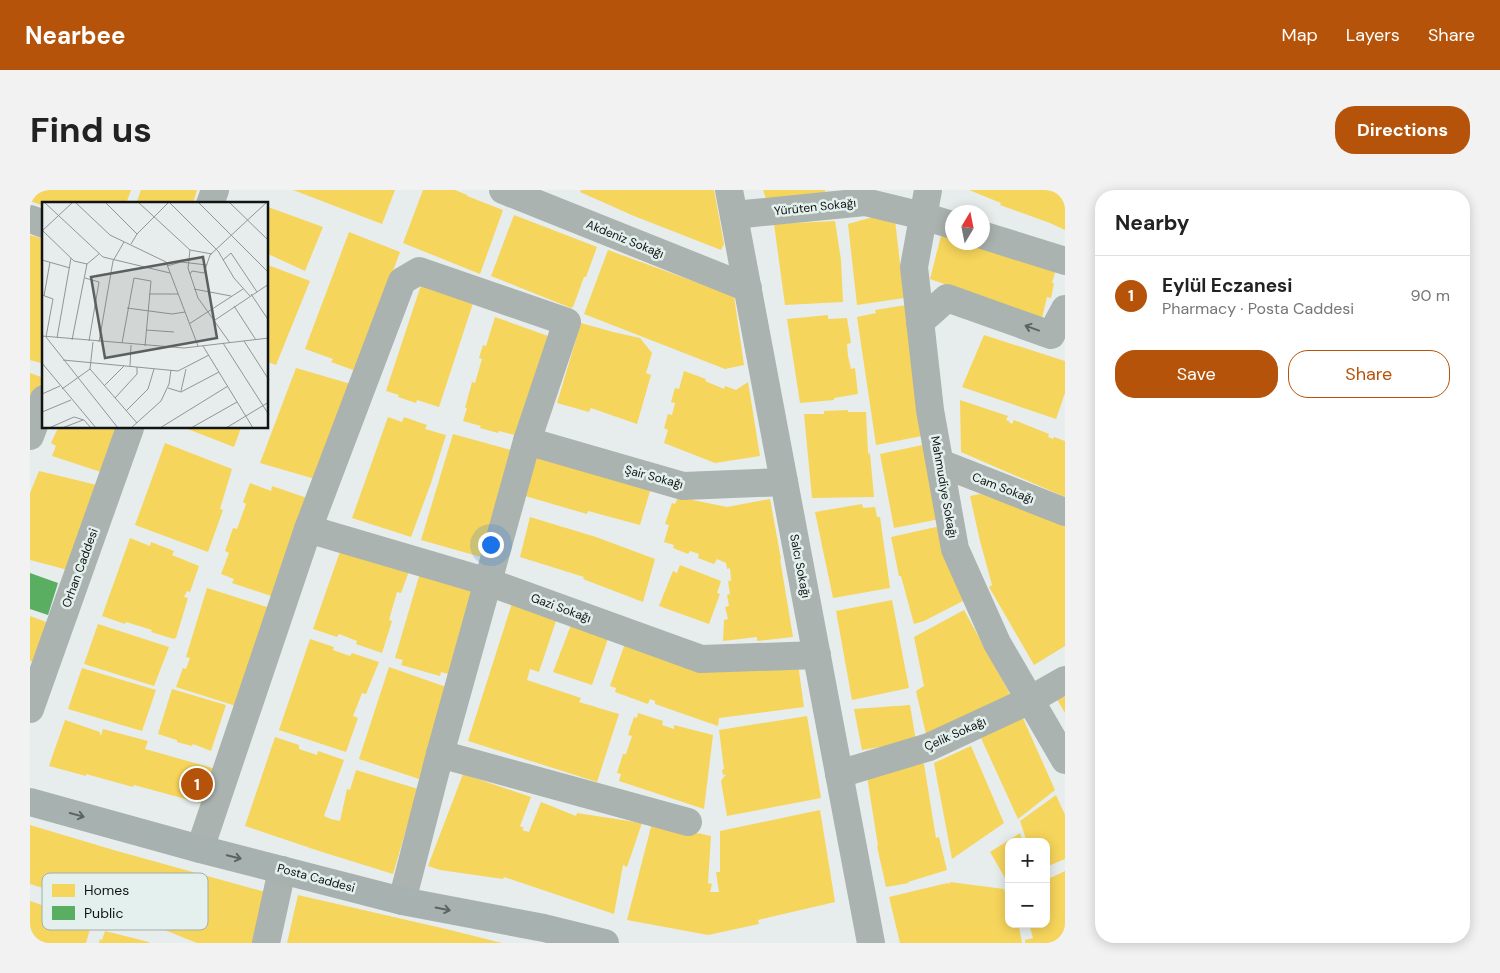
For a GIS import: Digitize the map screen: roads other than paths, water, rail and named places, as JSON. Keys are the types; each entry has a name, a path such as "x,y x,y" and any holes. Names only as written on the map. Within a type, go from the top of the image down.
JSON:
{"main road":[{"name":"Posta Caddesi","path":"30,802 200,849 402,901 544,928 605,943"}],"street":[{"path":"211,202 215,190"},
{"name":"Akdeniz Sokağı","path":"503,190 748,288"},
{"name":"Salcı Sokağı","path":"732,203 870,943"},
{"name":"Yürüten Sokağı","path":"732,203 925,203 945,219"},
{"name":"Mahmudiye Sokağı","path":"925,203 914,267 930,410 955,549 997,643 1065,760"},
{"path":"30,218 42,223"},
{"path":"990,238 1065,261"},
{"path":"200,849 308,530 402,281 419,271 566,322 527,441 440,754 402,901"},
{"path":"920,322 947,298 1051,335 1065,309"},
{"path":"30,436 42,404"},
{"name":"Orhan Caddesi","path":"30,709 130,429"},
{"name":"Şair Sokağı","path":"527,441 683,486 784,482"},
{"name":"Cam Sokağı","path":"940,463 1065,512"},
{"name":"Gazi Sokağı","path":"308,530 488,582 701,659 817,655"},
{"name":"Çelik Sokağı","path":"839,774 929,747 1030,700 1065,680"},
{"path":"440,754 688,822"},
{"path":"266,943 282,870"}],"place":[{"name":"Eylül Eczanesi","path":"197,784"}]}
